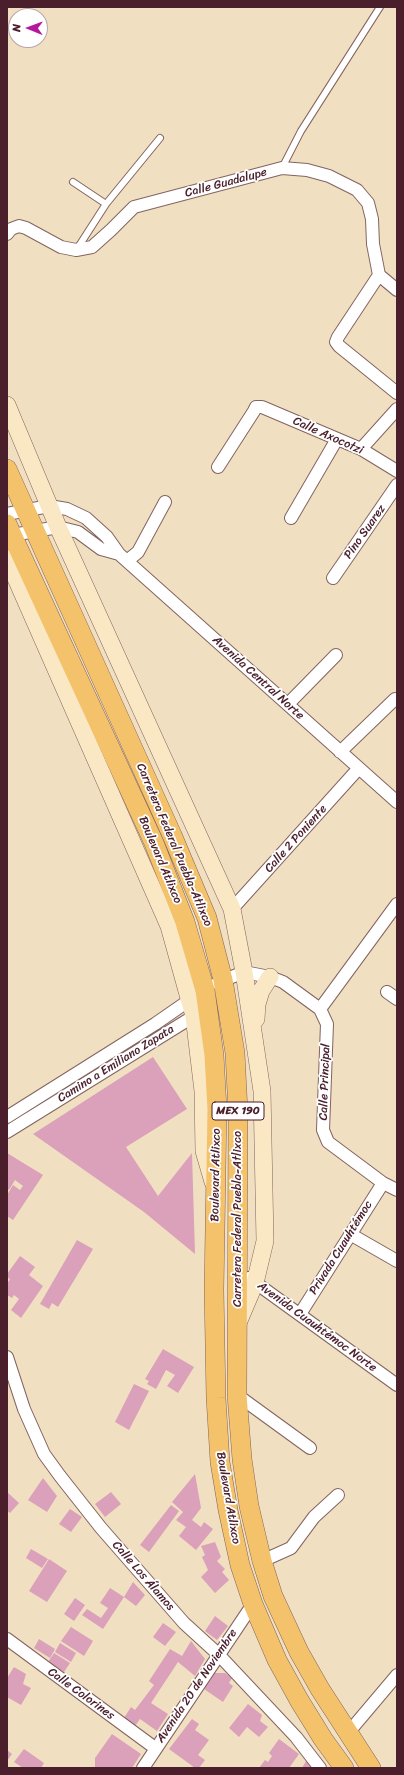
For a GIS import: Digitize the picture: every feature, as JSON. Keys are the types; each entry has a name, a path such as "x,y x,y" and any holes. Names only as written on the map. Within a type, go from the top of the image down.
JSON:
{"main road":[{"name":"Carretera Federal Puebla-Atlixco","path":"7,469 204,911 225,989 235,1053 238,1112 237,1395 242,1459 248,1498 262,1560 273,1596 299,1652 320,1689 371,1768"},
{"name":"Boulevard Atlixco","path":"9,531 154,843 185,922 201,1012 214,1056 217,1109 214,1305 216,1398 220,1462 228,1510 240,1565 253,1604 277,1660 323,1739 344,1768"}],"street":[{"name":"Calle Guadalupe","path":"76,250 92,247 134,207 282,168"},
{"path":"282,168 307,170 329,176 357,190 368,203 372,219 373,244 379,275 397,290"},
{"path":"7,234 11,229 19,226 26,228 61,247 76,250"},
{"path":"379,275 336,342 397,393"},
{"path":"7,405 58,527 232,909 245,979 262,1091 265,1241 255,1283 237,1325"},
{"name":"Calle Axocotzi","path":"218,467 256,407 262,407 361,449 397,471"},
{"path":"361,449 397,409"},
{"path":"291,518 337,439"},
{"name":"Pino Suarez","path":"333,578 397,485"},
{"path":"123,558 138,552 165,502"},
{"name":"Avenida Central Norte","path":"7,514 49,506 67,509 86,518 107,537 123,558 397,802"},
{"name":"Avenida Central Norte","path":"9,531 58,527 78,532 101,549 123,558"},
{"path":"7,558 198,995"},
{"path":"288,704 336,655"},
{"path":"340,752 395,698"},
{"name":"Calle 2 Poniente","path":"232,909 359,768"},
{"path":"225,989 245,979 265,977 283,982 320,1009 397,904"},
{"path":"254,1040 257,1004 265,977"},
{"path":"225,989 245,979"},
{"name":"Camino a Emiliano Zapata","path":"7,1117 155,1024 198,995 225,989"},
{"name":"Camino a Emiliano Zapata","path":"7,1132 201,1012 225,989"},
{"path":"387,992 397,999"},
{"name":"Calle Principal","path":"320,1009 327,1024 323,1130 325,1136 328,1142 383,1183 397,1190"},
{"name":"Privada Cuauhtémoc","path":"300,1314 383,1183"},
{"path":"350,1234 397,1261"},
{"name":"Avenida Cuauhtémoc Norte","path":"237,1268 255,1283 397,1385"},
{"name":"Calle Los Álamos","path":"7,1357 24,1409 44,1454 52,1465 101,1528 184,1623 218,1654 296,1737 320,1768"},
{"path":"237,1395 310,1448"},
{"path":"262,1560 291,1548 314,1517 338,1495"},
{"name":"Avenida 20 de Noviembre","path":"143,1768 218,1654 253,1604"},
{"name":"Calle Colorines","path":"7,1639 155,1748"},
{"path":"348,1734 397,1675"}],"lane":[{"name":"Calle Guadalupe","path":"282,168 301,131 380,7"},
{"path":"76,250 106,204 160,138"},
{"path":"73,182 106,204"}],"building":[{"path":"153,1057 187,1109 126,1147 158,1196 192,1153 195,1254 144,1212 33,1134"},
{"path":"7,1153 43,1175 13,1220 7,1216 7,1195 13,1185 20,1190 23,1186 15,1180 9,1190 7,1188"},
{"path":"77,1240 93,1249 58,1307 52,1303 49,1309 40,1304"},
{"path":"20,1256 35,1267 29,1275 43,1286 21,1318 11,1310 19,1299 14,1295 12,1298 7,1295 7,1284 10,1279 7,1277 7,1274"},
{"path":"163,1349 194,1367 178,1393 167,1386 175,1375 166,1370 156,1389 147,1384 149,1381 145,1379"},
{"path":"134,1384 149,1391 129,1430 115,1422"},
{"path":"195,1474 201,1508 192,1520 201,1527 204,1522 213,1529 196,1550 179,1536 186,1527 176,1520 183,1512 172,1502"},
{"path":"43,1478 57,1496 47,1512 28,1500"},
{"path":"7,1492 19,1503 10,1513 7,1511"},
{"path":"111,1492 121,1504 105,1517 95,1504"},
{"path":"171,1505 179,1511 149,1552 140,1545"},
{"path":"70,1509 82,1517 71,1532 59,1524"},
{"path":"215,1542 221,1557 217,1561 225,1569 222,1572 229,1580 215,1593 201,1577 208,1570 202,1557 205,1555 201,1546"},
{"path":"31,1549 48,1559 42,1568 26,1558"},
{"path":"49,1559 67,1571 47,1602 29,1591"},
{"path":"133,1582 145,1595 136,1606 124,1597"},
{"path":"110,1588 124,1597 103,1629 82,1615 87,1609 101,1618 108,1608 100,1603"},
{"path":"75,1598 85,1605 74,1621 64,1614"},
{"path":"215,1616 228,1626 217,1640 205,1631"},
{"path":"163,1623 176,1632 165,1646 153,1637"},
{"path":"71,1627 93,1641 84,1656 61,1641"},
{"path":"39,1639 55,1649 50,1658 34,1648"},
{"path":"191,1641 205,1659 195,1676 178,1662 151,1703 168,1714 157,1731 140,1719 135,1726 124,1718 131,1707 135,1710 154,1685 149,1681 170,1649 182,1656"},
{"path":"60,1643 76,1653 71,1662 55,1652"},
{"path":"54,1653 70,1663 64,1672 48,1662"},
{"path":"14,1667 26,1674 23,1684 31,1688 21,1705 7,1697 7,1678"},
{"path":"214,1673 225,1673 232,1678 229,1683 233,1686 223,1702 204,1689"},
{"path":"248,1704 262,1715 260,1721 268,1727 259,1737 247,1727 239,1737 229,1728"},
{"path":"192,1719 199,1724 195,1730 209,1740 198,1755 205,1760 199,1768 195,1768 169,1749"},
{"path":"112,1734 141,1754 132,1768 95,1768 95,1758"},
{"path":"279,1739 299,1754 289,1768 259,1768 265,1760 268,1762 272,1756 269,1753"},
{"path":"24,1749 44,1763 41,1768 23,1768 14,1762"},
{"path":"7,1750 12,1754 7,1761"},
{"path":"306,1761 315,1768 302,1768"}]}
